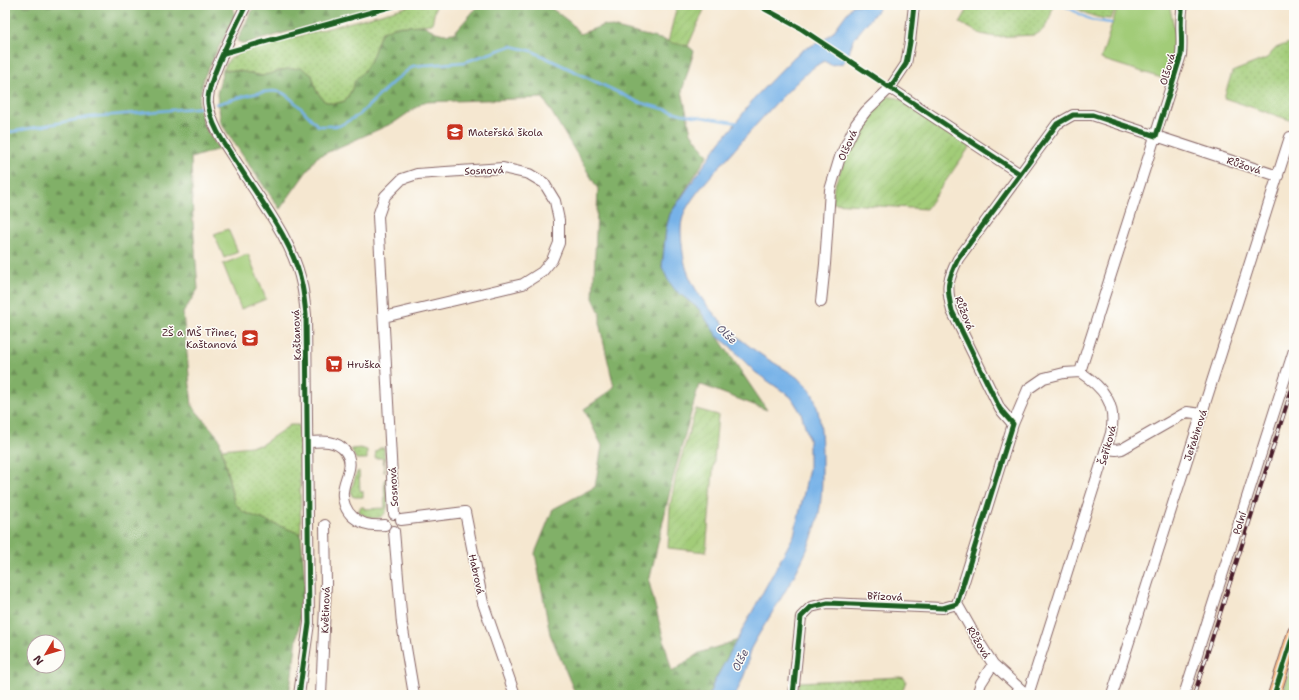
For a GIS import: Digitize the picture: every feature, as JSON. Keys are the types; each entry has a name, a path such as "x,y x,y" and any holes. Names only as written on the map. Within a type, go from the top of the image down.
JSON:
{"main road":[{"path":"1274,695 1294,632"}],"street":[{"name":"Kaštanová","path":"246,5 212,80 208,103 214,126 280,231 295,263 302,285 306,315 308,623 299,695"},
{"name":"Olšová","path":"821,302 830,190 840,157 859,120 866,111 890,88 906,64 914,5"},
{"name":"Olšová","path":"1156,136 1181,56 1182,45 1180,15 1182,5"},
{"path":"890,88 1020,174"},
{"name":"Růžová","path":"1012,424 1000,409 952,311 947,293 950,275 958,259 1057,124 1073,115 1092,115 1278,176"},
{"path":"957,604 1012,424 1028,389 1044,378 1064,373 1080,372 1156,136"},
{"name":"Jeřabinová","path":"1112,695 1290,137 1294,138"},
{"name":"Sosnová","path":"384,317 522,284 542,272 552,260 559,244 559,220 555,201 544,183 529,174 503,168 424,172 402,179 385,196 378,216 384,317 398,517"},
{"name":"Polní","path":"1184,695 1294,350"},
{"name":"Šeříková","path":"1027,695 1107,449 1113,425 1113,412 1106,395 1100,387 1080,372"},
{"path":"1107,449 1122,449 1187,412 1202,414"},
{"path":"308,442 331,442 343,448 348,455 350,462 343,491 346,507 351,515 360,522 372,526 385,525"},
{"name":"Habrová","path":"398,517 465,512 483,603 515,695"},
{"path":"398,517 400,526 394,531 389,531 385,525 388,519 398,517"},
{"name":"Květinová","path":"321,695 326,584 325,525"},
{"path":"394,531 402,624 414,695"},
{"name":"Břízová","path":"793,695 801,617 811,607 828,603 943,608 957,604"},
{"name":"Růžová","path":"957,604 993,664 1027,695"},
{"path":"977,695 981,683 993,664"}],"green space":[{"path":"5,5 233,5 235,15 204,77 198,105 204,126 219,149 191,158 193,223 198,289 183,313 192,406 219,438 234,502 243,512 301,534 305,583 289,695 5,695"},
{"path":"255,5 386,5 244,44 237,41"},
{"path":"414,5 436,5 432,24 394,27 381,33 371,60 364,71 356,79 345,101 334,104 324,101 316,90 312,75 287,69 262,76 240,71 223,70 229,59 244,51"},
{"path":"479,5 516,5 529,8 547,5 571,23 580,34 604,25 688,46 694,51 682,91 691,133 708,155 670,214 666,229 662,267 687,300 699,309 767,410 699,384 673,478 649,582 672,672 699,653 738,640 714,682 709,695 576,695 550,634 535,553 553,509 595,487 602,446 584,409 614,387 600,327 600,313 593,298 598,189 543,98 424,102 395,122 317,157 280,209 221,123 217,94 223,70 240,71 262,76 287,69 302,68 312,75 316,90 324,101 334,104 345,101 356,79 364,71 371,60 381,33 394,27 423,25 436,32 444,34 454,33"},
{"path":"677,5 706,5 688,46 668,42"},
{"path":"970,5 1053,5 1048,23 1039,33 1035,35 995,37 981,34 960,23"},
{"path":"1072,5 1117,5 1111,19 1090,15 1080,11"},
{"path":"1118,5 1162,5 1170,8 1178,47 1168,80 1101,59"},
{"path":"1294,41 1294,118 1290,120 1224,98 1232,72 1267,58 1276,48"},
{"path":"885,96 898,98 971,145 926,209 832,203 834,187 858,125"},
{"path":"228,229 238,252 224,258 214,234"},
{"path":"248,254 266,299 241,309 223,264"},
{"path":"696,409 718,415 706,552 668,548 670,507 676,475"},
{"path":"290,425 299,425 301,534 243,512 234,502 222,449 261,445"},
{"path":"361,448 367,450 367,459 356,459 351,449"},
{"path":"380,448 384,448 385,472 383,458 375,458 376,451"},
{"path":"359,471 360,491 363,491 363,497 355,497 352,496 351,490 357,472"},
{"path":"384,480 386,480 388,505 384,515 372,518 361,514 358,511 360,510 360,507 364,507 364,509 385,508"},
{"path":"1294,656 1294,695 1282,695"},
{"path":"904,678 906,681 901,695 858,695 798,692 799,682"}],"water":[{"name":"Olše","path":"853,5 881,5 853,40 848,57 843,63 831,65 824,61 820,63 795,84 767,113 703,186 690,203 682,220 681,234 684,261 688,274 703,301 731,331 763,356 794,375 808,387 816,403 822,449 820,508 817,522 804,555 788,587 751,648 747,667 735,695 709,695 714,682 794,535 809,468 809,439 801,413 791,397 755,372 730,346 717,336 699,309 675,290 668,280 662,267 666,229 670,214 720,142 755,97 795,56 806,48 824,40 833,32"}],"waterway":[{"path":"1063,5 1091,20 1111,23"},
{"path":"216,104 257,93 274,91 280,92 289,97 318,126 339,126 359,115 392,83 413,66 465,62 511,46 532,51 638,102 682,114 739,123"},
{"path":"5,133 90,117 206,107"}],"railway":[{"path":"1194,695 1294,382"}],"cycle path":[{"path":"246,5 217,69 212,82 208,103 213,121 221,138 269,211 285,240 298,270 302,285 306,315 309,623 299,695"},
{"path":"224,53 397,5"},
{"path":"761,5 765,9 800,28 1020,174"},
{"path":"890,88 906,64 914,5"},
{"path":"793,695 801,617 811,607 828,603 943,608 957,604 1013,424 1000,409 952,311 948,290 952,273 958,259 1057,124 1073,115 1092,115 1156,136 1181,55 1181,18 1183,5"},
{"path":"1274,695 1294,632"}],"place":[{"name":"Mateřská škola","path":"455,132"},
{"name":"ZŠ a MŠ Třinec, Kaštanová","path":"250,338"},
{"name":"Hruška","path":"334,364"}]}
